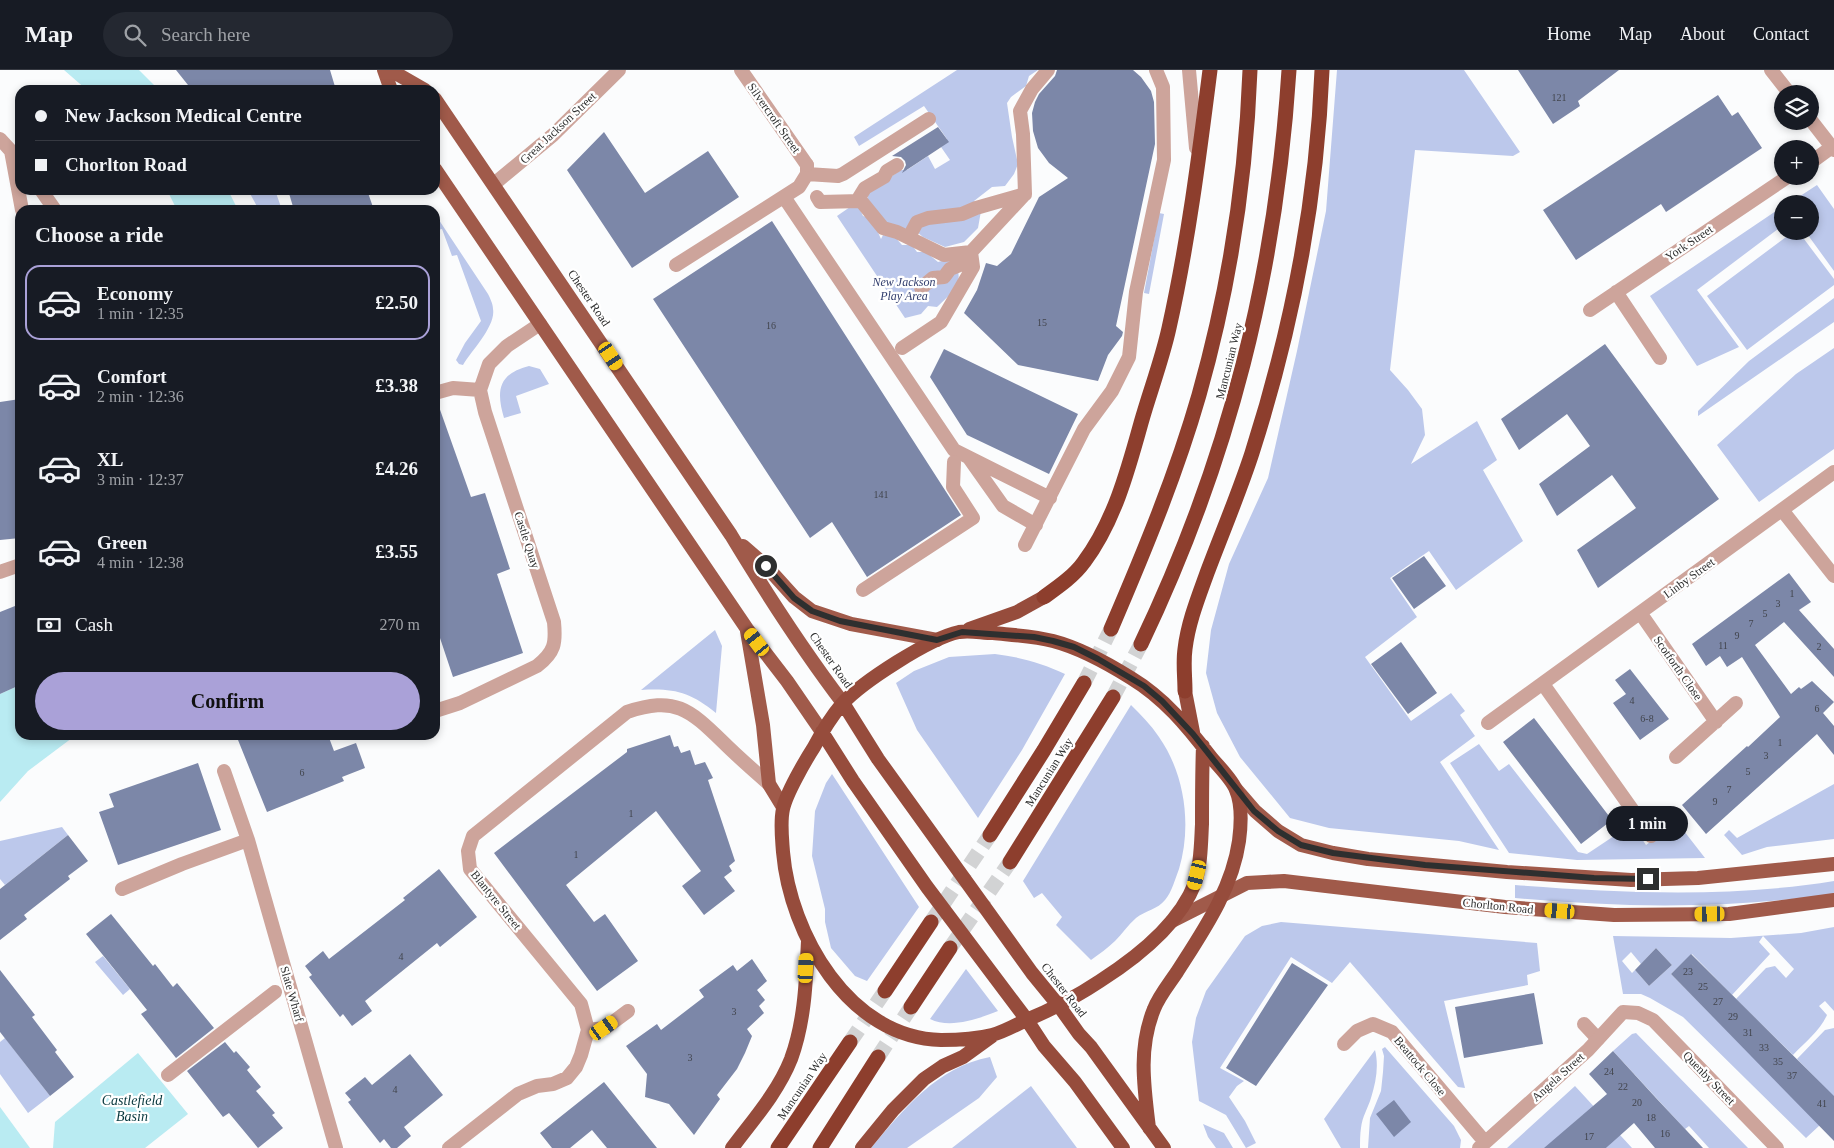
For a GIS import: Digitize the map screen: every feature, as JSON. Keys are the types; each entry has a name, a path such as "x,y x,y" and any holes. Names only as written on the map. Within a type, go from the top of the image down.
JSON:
{"highway":[{"path":"1203,746 1199,865 1194,885 1172,920 1151,943 1128,962 1059,1006 994,1034 966,1039 938,1040 916,1037 884,1024 868,1015 851,1000 829,974 808,940 797,916 784,866 783,807 822,732 843,703 871,680 937,640 1017,612 1044,597 1062,584 1083,564 1099,540 1116,502 1133,453 1168,330 1188,229 1210,70"},
{"name":"Mancunian Way","path":"1111,628 1168,487 1207,363 1233,236 1243,169 1250,70"},
{"name":"Mancunian Way","path":"1141,644 1176,570 1202,503 1218,457 1243,370 1260,299 1272,235 1285,132 1289,70"},
{"path":"1193,734 1185,691 1185,650 1191,618 1252,453 1291,311 1313,188 1320,125 1322,70"},
{"path":"962,632 1034,637 1074,647 1144,686 1162,701 1193,734 1236,789"},
{"name":"Mancunian Way","path":"990,835 1084,683"},
{"name":"Mancunian Way","path":"1010,862 1113,697"},
{"name":"Chester Road","path":"843,703 878,759 1032,973 1091,1047 1164,1148"},
{"path":"822,732 853,781 928,887 1027,1020 1044,1046 1075,1082 1123,1148"},
{"name":"Chester Road","path":"1149,1128 1143,1086 1146,1039 1155,1006 1205,928 1224,894 1237,852 1242,824 1236,789"},
{"path":"885,990 931,922"},
{"path":"732,1148 776,1088 790,1060 799,1030 806,982 808,940"},
{"path":"910,1007 950,948"},
{"path":"862,1148 893,1110 924,1079 943,1066 963,1057 994,1034"},
{"name":"Mancunian Way","path":"778,1148 850,1042"},
{"path":"820,1148 878,1057"}],"main road":[{"path":"384,70 389,85"},
{"path":"390,70 416,85"},
{"name":"Chester Road","path":"440,105 732,535 799,641 843,703"},
{"path":"440,176 747,629 822,732"},
{"path":"732,535 766,566 794,598 812,611 851,624 937,640"},
{"path":"747,629 763,725 768,784 783,807"},
{"path":"1236,789 1254,811 1272,826 1301,845 1333,853 1368,858 1507,872 1631,880 1698,878 1834,864"},
{"name":"Chorlton Road","path":"1172,920 1247,884 1284,881 1506,908 1614,914 1728,914 1834,900"}],"street":[{"name":"Great Jackson Street","path":"494,184 554,135 620,70"},
{"name":"Silvercroft Street","path":"741,70 807,170"},
{"path":"922,288 933,278 944,277 950,270 972,256 1025,194 1023,134 1020,111 1032,89 1048,70"},
{"path":"1025,545 1084,429 1112,391 1129,357 1138,284 1164,160 1163,87 1156,70"},
{"path":"1189,70 1198,167"},
{"path":"1771,70 1783,85"},
{"path":"676,265 799,187 807,170 838,176 843,174 929,119"},
{"path":"1819,130 1833,148 1819,157"},
{"path":"0,139 15,156"},
{"path":"856,201 865,188 884,177 887,172 897,165"},
{"name":"York Street","path":"1590,310 1776,185"},
{"path":"909,237 917,222 928,218 962,214 1025,194"},
{"path":"784,197 954,450 1050,498"},
{"path":"817,197 820,202 861,201 883,228 909,237 944,255 972,256"},
{"path":"902,348 941,322 973,267 972,256"},
{"path":"1616,292 1660,358"},
{"path":"440,392 453,388 480,390 489,364 507,346 540,324"},
{"name":"Castle Quay","path":"440,709 460,702 537,666 548,657 556,641 554,622 485,412 480,390"},
{"path":"969,457 1003,506 1036,526"},
{"path":"864,590 973,518 953,487 954,462"},
{"name":"Linby Street","path":"1488,723 1641,614 1834,472"},
{"path":"1782,510 1834,576"},
{"path":"0,572 15,567"},
{"name":"Scotforth Close","path":"1641,614 1716,722"},
{"path":"1543,684 1651,836"},
{"path":"1676,757 1736,703"},
{"name":"Blantyre Street","path":"588,1030 581,1004 470,869 468,850 473,836 627,712 643,707 661,705 676,707 690,714 707,725 768,784"},
{"name":"Slate Wharf","path":"224,771 248,840 336,1148"},
{"path":"122,888 248,840"},
{"path":"168,1076 275,992"},
{"path":"449,1148 518,1094 536,1086 553,1084 567,1078 576,1067 588,1030 604,1028 628,1011"},
{"name":"Angela Street","path":"1482,1145 1598,1039 1623,1012 1638,1012"},
{"name":"Quenby Street","path":"1638,1012 1653,1020 1777,1148"},
{"name":"Beattock Close","path":"1344,1044 1358,1031 1373,1024 1392,1032 1482,1145"},
{"path":"1584,1024 1598,1039"}],"green space":[{"path":"957,70 1038,70 1029,76 1026,86 1011,97 1007,103 1018,164 1014,174 1005,186 992,187 974,201 981,211 978,228 964,242 945,247 923,237 917,232 884,223 867,200 869,191 901,170 907,170 928,156 935,169 950,160 941,147 946,143 947,139 924,106 859,146 854,137"},
{"path":"1337,70 1464,70 1520,152 1513,156 1415,150 1390,370 1422,409 1425,435 1411,464 1477,421 1497,460 1483,470 1523,541 1456,590 1429,551 1390,578 1417,617 1365,657 1411,721 1451,693 1465,711 1460,715 1475,736 1440,762 1499,850 1459,841 1329,828 1290,818 1240,757 1217,713 1206,673 1211,630 1229,564 1268,478 1297,351 1326,211"},
{"path":"1817,185 1834,209 1834,271 1812,240 1819,240 1819,195 1802,195"},
{"path":"251,195 277,195 280,205 256,205"},
{"name":"New Jackson Play Area","path":"850,207 859,207 863,216 867,217 877,230 881,239 883,235 895,237 902,245 912,245 917,252 926,252 938,262 953,258 959,274 957,285 949,296 937,307 928,306 921,314 905,318 837,216"},
{"path":"1774,212 1774,232 1697,290 1739,347 1697,366 1650,296"},
{"path":"1159,213 1164,214 1149,294 1144,293"},
{"path":"440,222 488,294 493,307 491,323 483,338 463,365 459,364 456,360 465,343 481,321 457,255 452,256 442,229 440,230"},
{"path":"1782,240 1805,240 1834,279 1834,285 1747,350 1707,296"},
{"path":"1834,298 1834,322 1698,416 1698,411 1749,361"},
{"path":"1834,348 1834,449 1759,502 1717,445 1796,374"},
{"path":"529,366 540,369 549,384 516,396 521,413 504,418 500,400 502,385 511,374"},
{"path":"715,630 722,646 716,713 698,700 681,693 663,690 641,690"},
{"path":"995,654 1031,661 1065,674 1022,750 978,818 917,730 896,683 914,671 949,657"},
{"path":"1131,705 1156,733 1175,767 1184,801 1185,835 1183,852 1170,893 1165,900 1159,906 1136,918 1112,944 1091,960 1056,925 1062,917 1042,893 1034,898 1023,881"},
{"path":"1479,744 1499,771 1509,764 1578,852 1587,854 1632,824 1646,845 1677,822 1705,858 1577,860 1509,853 1450,763"},
{"path":"832,774 919,907 867,981 855,976 831,948 825,922 825,909 812,856 815,811 826,783"},
{"path":"1834,784 1834,839 1767,847 1742,855 1724,835 1729,830 1737,838"},
{"path":"62,827 68,835 5,885 0,879 0,841"},
{"path":"1834,881 1834,894 1754,902 1635,905 1515,898 1515,885 1635,892 1715,892 1755,890"},
{"path":"1281,922 1537,943 1540,971 1527,975 1528,985 1444,1001 1465,1088 1458,1087 1350,962 1332,983 1291,957 1220,1068 1244,1081 1237,1086 1229,1097 1245,1121 1256,1143 1246,1148 1226,1115 1199,1101 1192,1042 1196,1018 1206,991 1245,936 1262,926"},
{"path":"1834,927 1834,1011 1825,1001 1819,1006 1827,1015 1824,1021 1793,1055 1736,999 1766,968 1775,966 1786,978 1794,969 1763,936 1759,942 1770,954 1732,995 1692,954 1671,974 1820,1125 1806,1138 1683,1017 1641,994 1623,994 1613,936 1731,938 1801,933","holes":["1656,948 1672,965 1649,986 1635,970 1632,973 1622,961 1631,952 1641,964"]},
{"path":"103,956 130,989 123,995 95,962"},
{"path":"966,969 998,1011 964,1022 946,1023 930,1019"},
{"path":"1834,1028 1834,1097 1797,1059 1825,1030"},
{"path":"1636,1033 1748,1148 1709,1148 1689,1126 1685,1129 1613,1051 1632,1034"},
{"path":"5,1038 50,1096 28,1113 0,1074 0,1042"},
{"path":"1385,1047 1454,1126 1461,1140 1460,1148 1368,1148 1370,1118 1381,1091 1384,1056 1382,1049"},
{"path":"1375,1050 1377,1062 1376,1080 1362,1124 1360,1148 1341,1148 1324,1119"},
{"path":"990,1057 997,1077 979,1098 907,1148 871,1148 909,1105 938,1080 971,1062"},
{"path":"1031,1086 1077,1148 952,1148"},
{"path":"1575,1086 1632,1148 1606,1148 1610,1144 1583,1115 1546,1148 1507,1148"},
{"path":"1203,1124 1224,1133 1233,1148 1216,1148 1208,1137"}],"water":[{"path":"64,70 139,70 154,85 81,85"},
{"path":"170,195 230,195 236,205 174,205"},
{"path":"15,687 15,740 69,740 28,771 0,802 0,694"},
{"name":"Castlefield Basin","path":"138,1053 188,1114 145,1148 53,1148 55,1122"},
{"path":"0,1107 30,1148 0,1148"}],"building":[{"path":"176,70 330,70 334,85 188,85"},
{"path":"1057,70 1133,70 1141,77 1151,91 1154,102 1155,144 1116,326 1123,332 1108,355 1098,381 1018,365 964,313 977,290 986,263 997,266 1011,254 1039,197 1068,178 1049,163 1038,148 1033,131 1032,113 1035,102 1039,94 1055,76"},
{"path":"1518,70 1619,70 1578,101 1580,106 1553,124"},
{"path":"1718,95 1732,116 1738,112 1762,148 1666,212 1661,204 1576,260 1543,210"},
{"path":"938,127 949,142 902,173 906,165 905,161 901,157 892,156"},
{"path":"604,132 645,193 708,151 739,197 632,268 567,170"},
{"path":"290,195 369,195 372,205 292,205"},
{"path":"772,221 961,515 867,577 832,522 810,538 653,299"},
{"path":"1605,344 1719,499 1598,588 1577,550 1636,508 1612,475 1557,516 1539,484 1590,446 1567,414 1519,450 1501,419"},
{"path":"944,349 1078,414 1049,474 967,435 930,377"},
{"path":"15,400 15,538 0,540 0,402"},
{"path":"440,410 471,497 485,493 510,569 497,574 523,653 453,677 440,638"},
{"path":"1424,556 1446,586 1414,609 1392,578"},
{"path":"1789,573 1811,602 1799,610 1834,649 1834,677 1784,622 1755,645 1791,694 1799,687 1801,689 1812,681 1834,702 1823,713 1834,726 1834,755 1817,734 1706,834 1682,805 1780,717 1742,657 1727,667 1720,656 1706,666 1692,644"},
{"path":"15,606 15,687 0,694 0,612"},
{"path":"1401,642 1437,693 1408,714 1371,664"},
{"path":"1630,669 1669,719 1640,740 1613,703 1626,694 1615,680"},
{"path":"1534,718 1612,820 1581,844 1503,742"},
{"path":"670,735 674,747 678,746 681,753 690,750 695,765 705,762 713,778 708,780 735,861 729,866 732,871 724,877 735,891 704,915 682,886 701,871 656,811 566,885 594,922 605,914 638,961 597,991 494,853 627,752 627,749"},
{"path":"238,740 330,740 334,751 356,743 365,768 342,777 344,781 267,812"},
{"path":"198,763 221,830 118,865 99,812 114,807 109,794"},
{"path":"68,835 88,861 68,876 70,879 24,915 27,919 0,940 0,889"},
{"path":"439,869 477,917 440,947 437,943 365,1001 372,1011 352,1026 343,1014 340,1017 309,977 312,975 305,966 323,951 329,959 405,900 403,898"},
{"path":"111,914 153,966 155,964 173,987 177,983 214,1028 176,1058 141,1014 147,1010 86,934"},
{"path":"1656,948 1672,965 1649,986 1635,970"},
{"path":"1691,954 1834,1096 1834,1141 1671,974"},
{"path":"752,959 767,981 757,990 765,1000 759,1006 764,1013 747,1029 752,1036 737,1069 717,1095 720,1099 694,1135 669,1104 645,1097 647,1074 626,1046 657,1024 661,1030 704,997 699,990 733,965 737,971"},
{"path":"1292,963 1328,985 1256,1086 1226,1068"},
{"path":"0,970 35,1015 32,1017 57,1050 55,1052 74,1077 50,1096 0,1032"},
{"path":"1534,993 1543,1044 1464,1058 1455,1007"},
{"path":"225,1042 250,1067 247,1070 261,1087 256,1091 275,1113 272,1115 283,1128 258,1148 229,1113 223,1117 187,1071"},
{"path":"1613,1051 1703,1148 1655,1148 1634,1123 1606,1148 1544,1148 1607,1094 1589,1074"},
{"path":"410,1054 443,1095 404,1127 411,1136 397,1148 391,1148 384,1139 380,1143 348,1102 351,1100 345,1093 365,1077 372,1085"},
{"path":"604,1082 657,1148 607,1148 592,1130 570,1148 552,1148 540,1133"},
{"path":"1394,1100 1411,1122 1394,1137 1376,1114"}],"tunnel":[{"path":"1084,683 1111,629"},
{"path":"1113,697 1141,644"},
{"path":"931,922 990,835"},
{"path":"950,948 1010,862"},
{"path":"850,1042 885,991"},
{"path":"878,1057 911,1007"}],"route":[{"path":"766,566 794,598 812,611 829,618 937,640 962,632 1034,637 1074,647 1098,659 1144,686 1162,701 1193,734 1254,811 1278,831 1301,845 1333,853 1425,865 1594,878 1648,879"}]}
